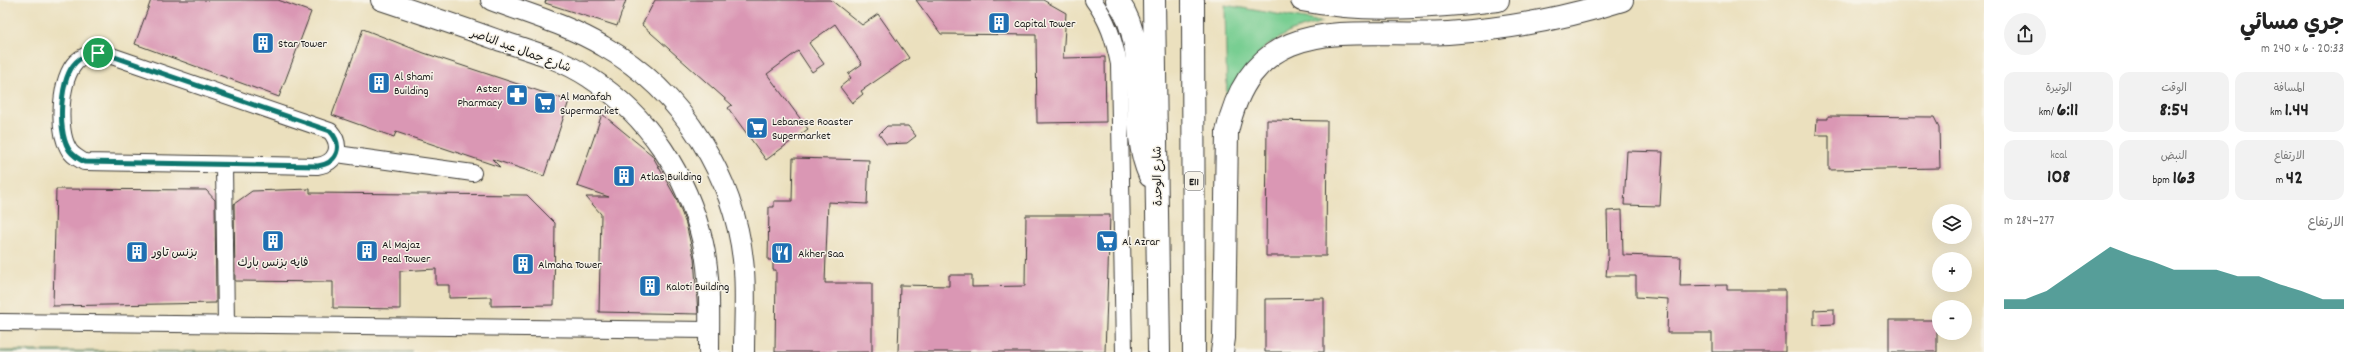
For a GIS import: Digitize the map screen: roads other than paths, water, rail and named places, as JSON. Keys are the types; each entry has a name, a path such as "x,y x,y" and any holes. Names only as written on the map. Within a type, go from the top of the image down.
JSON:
{"main road":[{"path":"1118,0 1131,25 1143,156 1150,177 1158,186"},
{"name":"شارع الوحدة","path":"1154,0 1158,186 1159,352"},
{"name":"E11","path":"1193,0 1194,352"},
{"path":"1302,0 1356,6 1405,7 1498,0"},
{"path":"1222,352 1224,338 1227,132 1231,113 1238,94 1262,63 1295,42 1314,36 1334,33 1447,33 1487,29 1566,16 1622,0"}],"street":[{"name":"شارع جمال عبد الناصر","path":"380,0 559,61 590,77 612,94 643,122 664,150 678,174 694,212 703,244 706,263 709,352"},
{"path":"491,0 572,30 603,46 637,69 658,87 681,113 704,147 717,171 730,203 739,236 744,270 744,352"},
{"path":"1093,0 1104,14 1114,39 1119,64 1124,352"},
{"path":"106,54 330,131 337,141 337,154 329,163 318,166 224,165 95,163 84,162 74,157 68,148 62,121 64,86 70,70 75,63 85,56 106,54"},
{"path":"337,154 473,173"},
{"path":"224,165 226,325"},
{"path":"0,322 709,330"}],"place":[{"name":"Capital Tower","path":"999,23"},
{"name":"Star Tower","path":"263,43"},
{"name":"Al Shami Building","path":"379,83"},
{"name":"Aster Pharmacy","path":"517,95"},
{"name":"Al Manafah Supermarket","path":"545,103"},
{"name":"Lebanese Roaster Supermarket","path":"757,128"},
{"name":"Atlas Building","path":"624,176"},
{"name":"فايه بزنس بارك","path":"273,241"},
{"name":"Al Azrar","path":"1107,241"},
{"name":"Al Majaz Peal Tower","path":"367,251"},
{"name":"بزنس تاور","path":"137,252"},
{"name":"Akher Saa","path":"782,253"},
{"name":"Almaha Tower","path":"523,264"},
{"name":"Kaloti Building","path":"650,286"}]}
